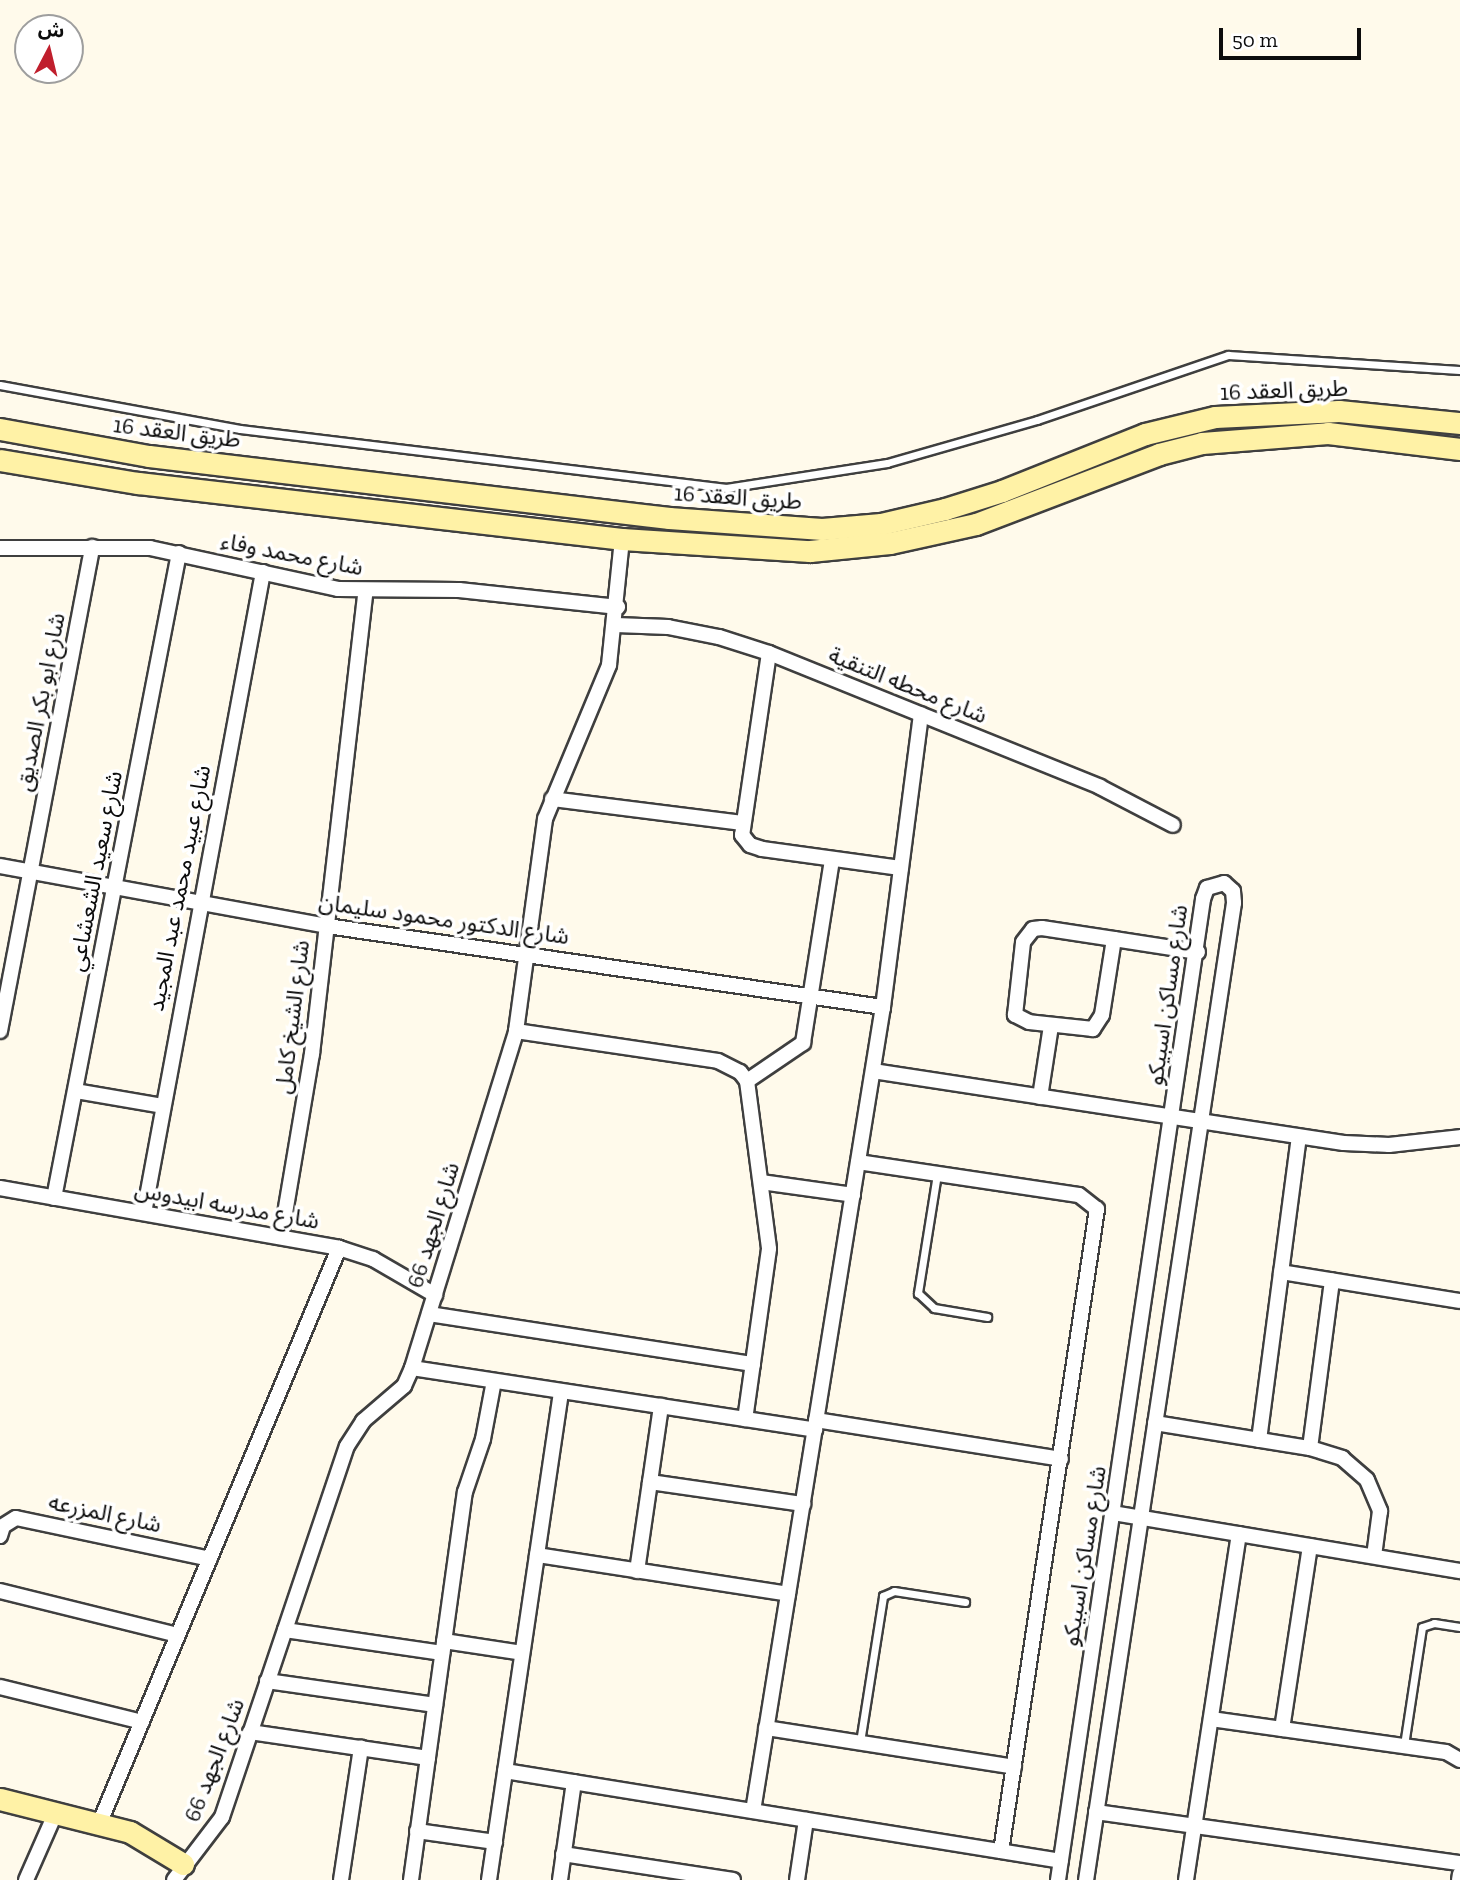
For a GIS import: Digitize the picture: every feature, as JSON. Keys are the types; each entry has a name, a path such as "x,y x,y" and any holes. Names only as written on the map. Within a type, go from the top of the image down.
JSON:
{"street":[{"name":"طريق العقد 16","path":"0,429 163,458 669,518 822,529 881,524 945,509 1002,492 1145,434 1215,417 1339,411 1460,423"},
{"name":"طريق العقد 16","path":"0,460 138,482 622,539 810,551 891,543 976,524 1159,454 1244,437 1339,434 1460,449"},
{"name":"شارع الجهد 66","path":"179,1872 215,1830 347,1446 363,1421 397,1394 412,1368 516,1031 541,839 552,799 609,665 618,607 622,539"},
{"name":"شارع محمد وفاء","path":"0,548 92,547 179,553 365,593 460,590 618,607"},
{"name":"شارع ابو بكر الصديق","path":"0,1031 92,547"},
{"name":"شارع سعيد الشعشاعي","path":"54,1198 179,553"},
{"name":"شارع عبيد محمد عبد المجيد","path":"144,1213 198,902 263,572"},
{"name":"شارع الشيخ كامل","path":"281,1237 312,1054 365,593"},
{"name":"شارع محطه التنقية","path":"616,625 668,627 719,637 769,653 1100,787 1172,825"},
{"path":"769,653 741,823 742,835 750,845 901,868"},
{"path":"753,1811 883,1007 921,715"},
{"path":"552,799 741,823"},
{"path":"747,1081 799,1049 832,859"},
{"name":"شارع الدكتور محمود سليمان","path":"0,866 327,926 883,1007"},
{"name":"شارع مساكن اسبيكو","path":"1058,1880 1198,951 1204,893 1212,884 1224,883 1235,897 1086,1880"},
{"path":"1114,939 1099,1023 1084,1031 1021,1021 1013,1007 1026,934 1042,928 1198,951"},
{"path":"1040,1097 1051,1026"},
{"path":"516,1031 718,1061 730,1065 747,1081 761,1182 768,1264 745,1419"},
{"path":"873,1071 1299,1136 1389,1145 1460,1137"},
{"path":"76,1091 163,1106"},
{"path":"1259,1440 1299,1136"},
{"path":"858,1162 1079,1195 1097,1209 1001,1852"},
{"path":"761,1182 853,1195"},
{"name":"شارع مدرسه ابيدوس","path":"0,1188 339,1248 394,1270 435,1295"},
{"path":"100,1822 339,1248"},
{"path":"1281,1272 1460,1301"},
{"path":"1310,1448 1332,1280"},
{"path":"429,1314 753,1364"},
{"path":"412,1368 745,1419 816,1425 1061,1459"},
{"path":"411,1880 465,1492 483,1439 494,1381"},
{"path":"489,1880 561,1391"},
{"path":"637,1570 661,1406"},
{"path":"1155,1423 1310,1448 1342,1458 1367,1480 1380,1511 1374,1556"},
{"path":"650,1482 803,1504"},
{"path":"1113,1513 1460,1571"},
{"name":"شارع المزرعه","path":"0,1536 9,1521 24,1519 209,1559"},
{"path":"1186,1880 1238,1534"},
{"path":"1282,1729 1310,1546"},
{"path":"537,1555 788,1594"},
{"path":"0,1591 178,1635"},
{"path":"285,1630 523,1653"},
{"path":"267,1681 435,1705"},
{"path":"0,1687 142,1722"},
{"path":"1211,1719 1446,1752 1460,1760"},
{"path":"766,1728 1014,1766"},
{"path":"250,1732 428,1758"},
{"path":"341,1880 361,1748"},
{"path":"505,1771 1060,1861"},
{"path":"559,1880 574,1782"},
{"path":"0,1799 100,1822 149,1841 179,1872"},
{"path":"26,1880 56,1812"},
{"path":"1096,1812 1460,1863"},
{"path":"797,1880 806,1820"},
{"path":"417,1831 495,1842"},
{"path":"563,1854 733,1880"},
{"path":"1459,1880 1460,1874"}],"lane":[{"path":"0,384 240,429 726,488 887,463 1037,420 1227,355 1460,370"},
{"path":"937,1174 918,1293 934,1308 987,1317"},
{"path":"860,1742 883,1596 894,1591 965,1602"},
{"path":"1404,1746 1422,1627 1427,1623 1460,1627"}]}
